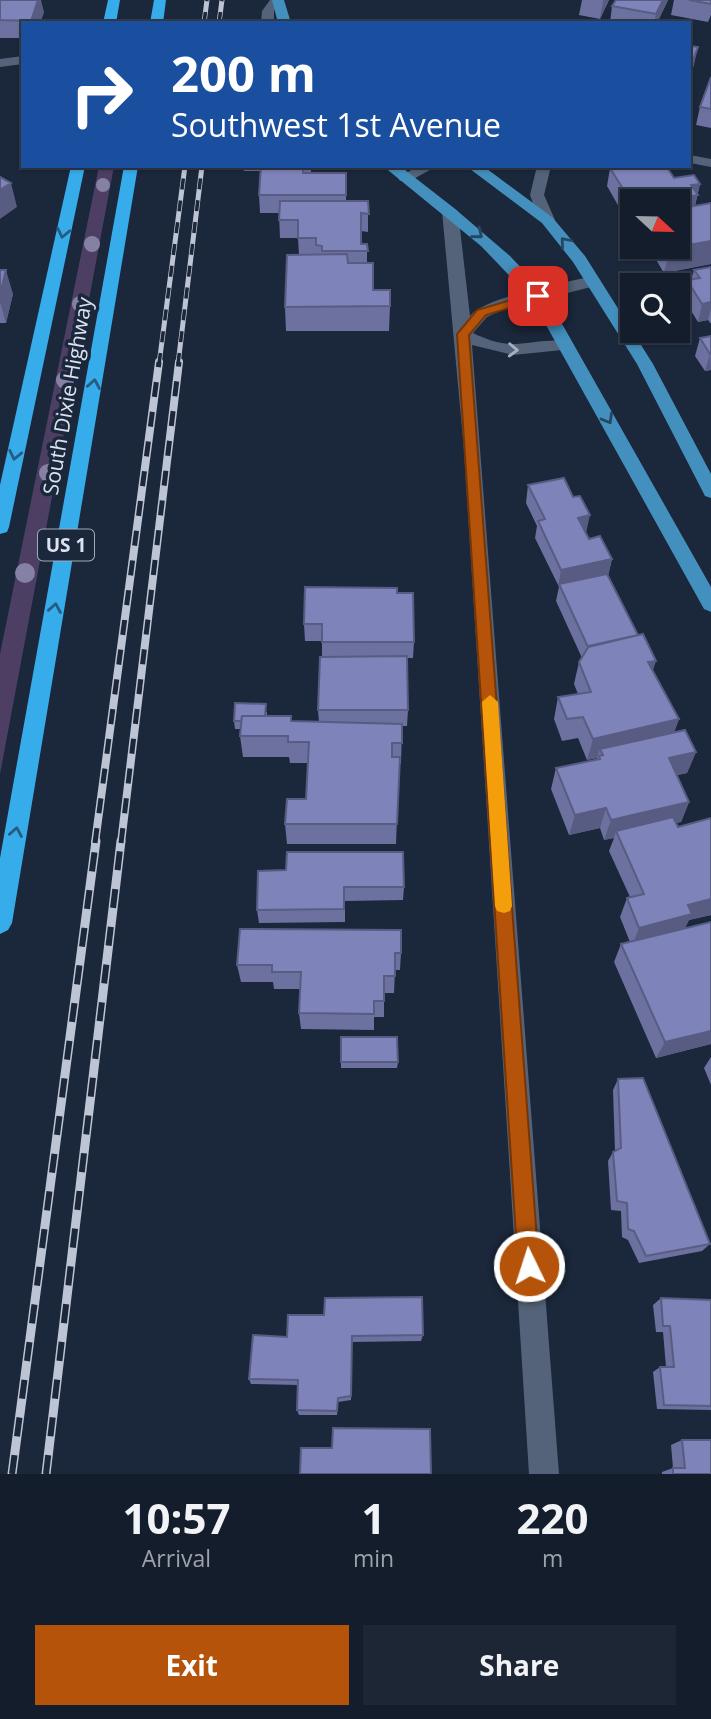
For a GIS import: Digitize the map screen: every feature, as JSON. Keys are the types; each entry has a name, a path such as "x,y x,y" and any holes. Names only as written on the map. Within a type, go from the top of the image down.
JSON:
{"highway":[{"path":"109,21 114,0"},
{"path":"156,21 160,0"},
{"name":"South Dixie Highway","path":"0,527 78,168"},
{"name":"South Dixie Highway","path":"0,923 131,168"}],"main road":[{"path":"277,0 284,21"},
{"path":"392,168 450,211 514,267 538,296 711,604"},
{"path":"476,168 547,220 579,259 645,364 711,491"}],"street":[{"path":"267,21 268,11 277,0"},
{"path":"0,63 21,60"},
{"path":"691,159 711,163"},
{"path":"405,178 426,168"},
{"path":"544,168 537,195 547,220"},
{"path":"450,211 463,334 544,1474"},
{"path":"463,334 481,313 593,281"},
{"path":"463,334 484,346 507,351 566,345"}],"shaded area":[{"path":"99,168 114,168 0,774 0,654"}],"building":[{"path":"0,0 38,0 31,21 0,20"},
{"path":"616,0 663,0 656,14 612,6"},
{"path":"689,0 711,0 711,4"},
{"path":"691,46 698,47 691,65"},
{"path":"711,77 711,109 700,107"},
{"path":"261,168 303,168 303,173 346,173 346,195 259,195"},
{"path":"610,168 667,168 674,178 694,175 700,184 691,185 698,195 690,196 690,189 623,189"},
{"path":"0,177 11,183 0,190"},
{"path":"280,201 368,201 369,214 361,213 361,244 367,244 368,251 322,251 322,246 316,245 316,238 298,238 298,220 279,220"},
{"path":"711,203 711,241 690,245 690,207"},
{"path":"347,254 348,263 373,263 373,290 390,290 390,306 285,307 287,255"},
{"path":"711,267 711,302 702,304 690,285 690,280 700,278 694,270"},
{"path":"0,270 6,270 0,294"},
{"path":"711,336 711,354 710,354 700,338"},
{"path":"564,478 573,497 580,496 590,515 578,518 589,539 600,536 612,559 561,570 538,521 545,519 528,485"},
{"path":"607,574 638,635 588,647 559,584"},
{"path":"305,587 397,588 397,593 413,593 414,642 322,642 322,624 304,624"},
{"path":"643,634 656,661 648,662 679,719 593,739 583,717 567,719 558,697 591,692 579,662 589,646"},
{"path":"407,656 408,710 318,710 320,657"},
{"path":"235,703 266,704 265,716 242,716 241,721 234,721"},
{"path":"242,716 291,716 291,721 402,724 402,743 392,743 392,757 400,757 397,824 285,824 287,799 306,799 309,742 288,742 288,736 240,736"},
{"path":"685,730 696,752 669,758 689,802 611,820 606,808 575,815 556,768 600,759 599,756 603,755 600,749"},
{"path":"673,817 678,827 711,818 711,899 688,905 692,914 639,928 627,898 644,894 616,831"},
{"path":"287,852 403,852 404,887 344,887 344,909 257,910 258,871 286,870"},
{"path":"711,922 711,1031 665,1042 621,944"},
{"path":"240,929 401,930 401,953 395,953 395,976 384,976 384,1001 374,1001 374,1014 299,1013 301,972 272,972 272,965 237,965"},
{"path":"341,1037 397,1037 398,1062 341,1062"},
{"path":"643,1078 710,1244 646,1256 634,1231 628,1229 627,1203 617,1201 613,1152 621,1148 618,1079"},
{"path":"422,1297 423,1335 352,1336 351,1396 338,1398 337,1411 297,1410 298,1380 249,1379 253,1335 287,1337 288,1315 324,1315 325,1298"},
{"path":"661,1298 711,1300 711,1406 664,1405 660,1367 674,1367 670,1326 663,1326"},
{"path":"333,1428 430,1429 431,1474 300,1474 301,1448 332,1448"},
{"path":"682,1440 711,1440 711,1474 673,1474 673,1468 685,1468"}],"railway":[{"path":"204,21 207,0"},
{"path":"219,21 222,0"},
{"path":"159,364 185,168"},
{"path":"178,364 202,168"},
{"path":"95,843 159,362"},
{"path":"121,843 179,362"},
{"path":"12,1474 96,841"},
{"path":"46,1474 121,841"}],"slow traffic":[{"path":"490,702 504,906"}],"route":[{"path":"529,1266 463,334 481,313 499,305 538,296"}]}
